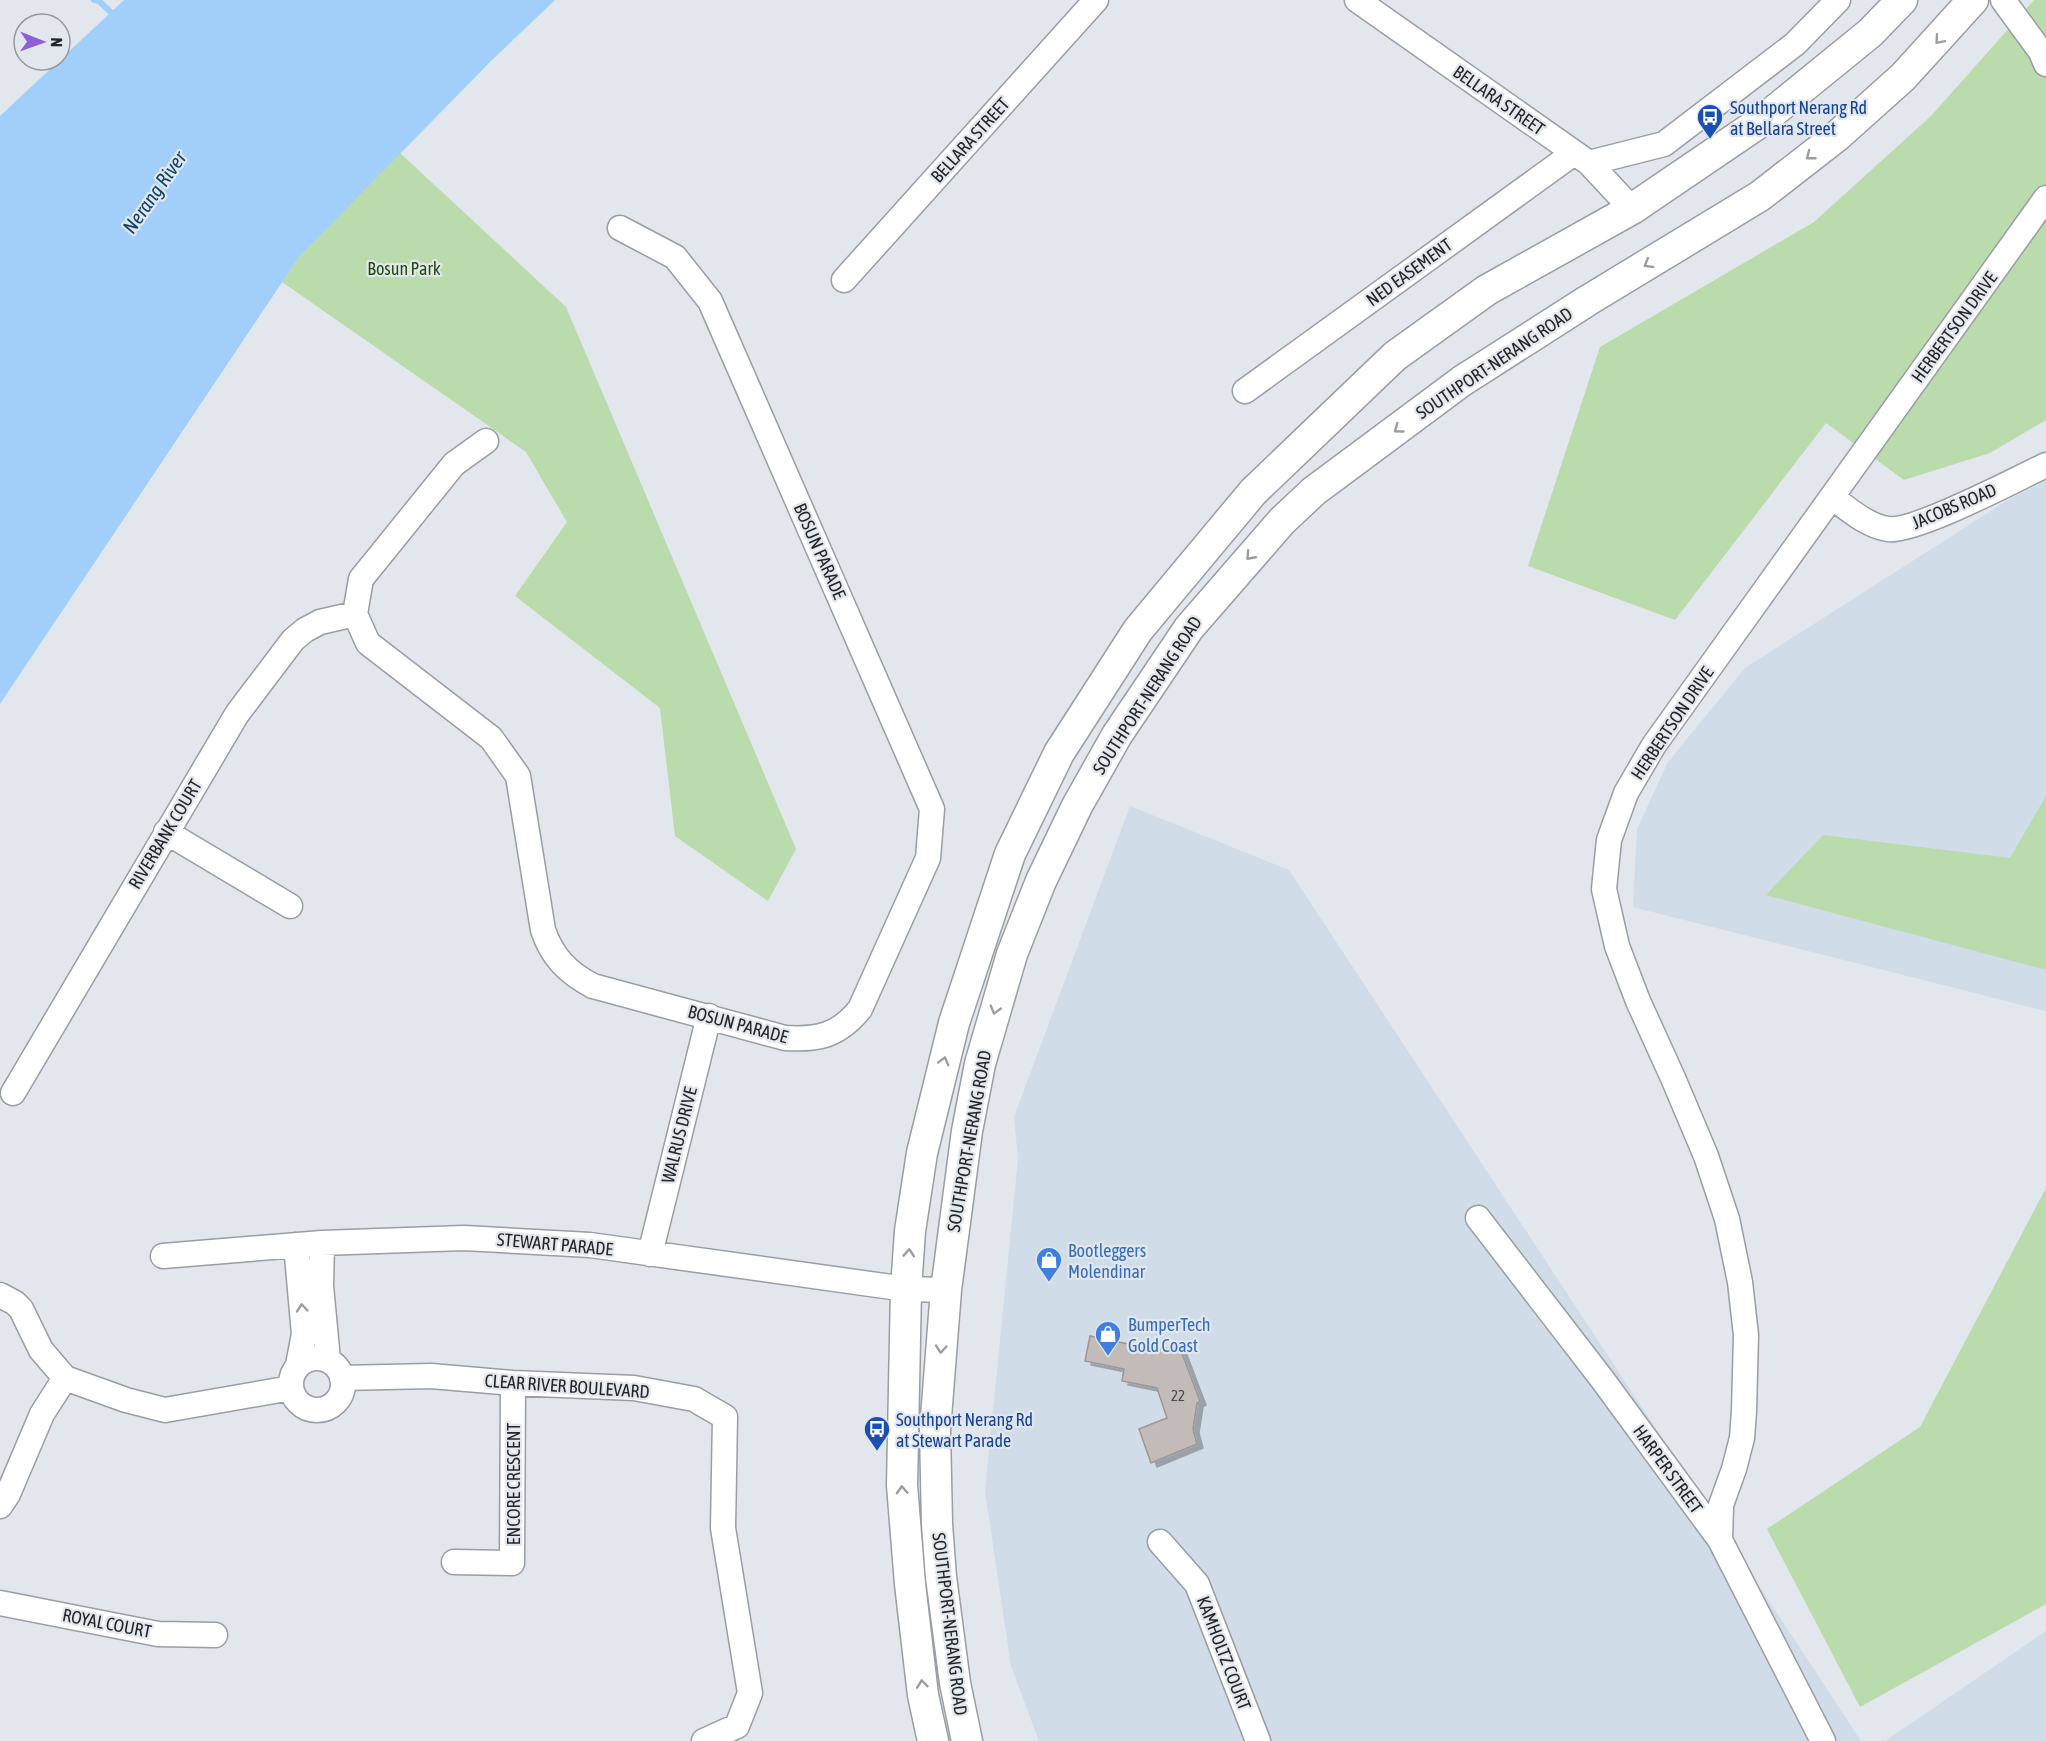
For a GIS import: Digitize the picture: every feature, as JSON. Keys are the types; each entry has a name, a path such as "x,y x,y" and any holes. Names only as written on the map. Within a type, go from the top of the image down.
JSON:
{"main road":[{"name":"SOUTHPORT-NERANG ROAD","path":"933,1741 923,1695 910,1584 902,1485 906,1289 910,1231 939,1078 954,1023 1010,854 1059,753 1138,630 1253,492 1395,356 1487,290 1632,209 1763,120 1870,33 1902,0"},
{"name":"SOUTHPORT-NERANG ROAD","path":"967,1741 947,1632 937,1524 935,1430 946,1290 967,1131 980,1064 1012,954 1041,880 1077,806 1117,735 1189,628 1282,521 1343,468 1462,381 1587,301 1760,196 1836,137 1903,77 1932,48 1973,0"}],"street":[{"name":"BELLARA STREET","path":"844,280 1096,0"},
{"name":"BELLARA STREET","path":"1357,0 1581,158 1632,209"},
{"path":"1581,158 1664,144 1795,44 1838,0"},
{"path":"2003,0 2041,52 2046,64"},
{"name":"NED EASEMENT","path":"1245,391 1581,158"},
{"name":"HERBERTSON DRIVE","path":"1720,1540 1721,1504 1742,1438 1746,1335 1740,1282 1727,1219 1706,1156 1638,1001 1617,946 1604,890 1610,840 1626,793 1654,745 2046,198"},
{"name":"BOSUN PARADE","path":"355,614 368,643 491,738 518,777 543,930 548,946 556,959 568,971 593,986 785,1038 802,1039 828,1034 849,1023 860,1009 928,858 932,808 710,301 675,257 620,228"},
{"path":"355,614 361,579 454,464 486,441"},
{"name":"JACOBS ROAD","path":"1832,497 1874,525 1888,529 1902,529 1975,499 2046,465"},
{"name":"RIVERBANK COURT","path":"13,1093 237,714 293,640 320,622 355,614"},
{"path":"166,832 290,906"},
{"name":"WALRUS DRIVE","path":"650,1254 709,1016"},
{"name":"HARPER STREET","path":"1478,1218 1602,1379 1720,1540 1823,1741"},
{"name":"STEWART PARADE","path":"163,1256 322,1243 464,1238 590,1245 906,1289 946,1290"},
{"path":"296,1245 304,1334 295,1377 299,1402 314,1409 322,1409 330,1406 340,1394 321,1286 322,1243"},
{"path":"0,1295 21,1309 40,1350 65,1378 126,1400 165,1410 295,1377 312,1358 335,1369"},
{"name":"CLEAR RIVER BOULEVARD","path":"335,1369 513,1383 634,1388 694,1399 725,1417 723,1528 750,1693 737,1726 704,1741"},
{"path":"0,1506 8,1494 42,1414 65,1378"},
{"name":"ENCORE CRESCENT","path":"454,1562 512,1563 513,1383"},
{"name":"KAMHOLTZ COURT","path":"1160,1542 1197,1584 1258,1741"},
{"name":"ROYAL COURT","path":"0,1603 158,1634 215,1635"}],"shaded area":[{"path":"2046,481 2046,1011 1633,907 1637,829 1668,762 1745,668 2011,498"},
{"path":"1130,806 1289,870 1861,1741 1039,1741 1011,1666 985,1491 1018,1159 1014,1117"},
{"path":"2046,1631 2046,1741 1885,1741"}],"green space":[{"path":"2034,0 2046,0 2046,420 1990,453 1904,480 1826,423 1675,620 1528,566 1600,347 1814,222 1931,116"},
{"name":"Bosun Park","path":"400,153 566,307 796,849 768,901 675,836 660,708 515,596 567,522 526,452 282,282 299,257"},
{"path":"2046,796 2046,970 1766,895 1823,835 2010,858"},
{"path":"2046,1188 2046,1604 1860,1707 1767,1529 1920,1427"}],"water":[{"name":"Nerang River","path":"124,0 555,0 491,61 299,257 0,704 0,116 47,72 72,72 72,49"}],"building":[{"path":"1090,1336 1152,1349 1152,1346 1181,1351 1200,1401 1197,1403 1193,1429 1197,1444 1151,1463 1139,1429 1167,1418 1157,1388 1122,1381 1124,1369 1085,1361"}],"waterway":[{"path":"94,0 99,1 117,18"}],"place":[{"name":"Southport Nerang Rd at Bellara Street","path":"1710,140"},
{"name":"Bootleggers Molendinar","path":"1049,1283"},
{"name":"BumperTech Gold Coast","path":"1108,1357"},
{"name":"Southport Nerang Rd at Stewart Parade","path":"877,1452"}]}
